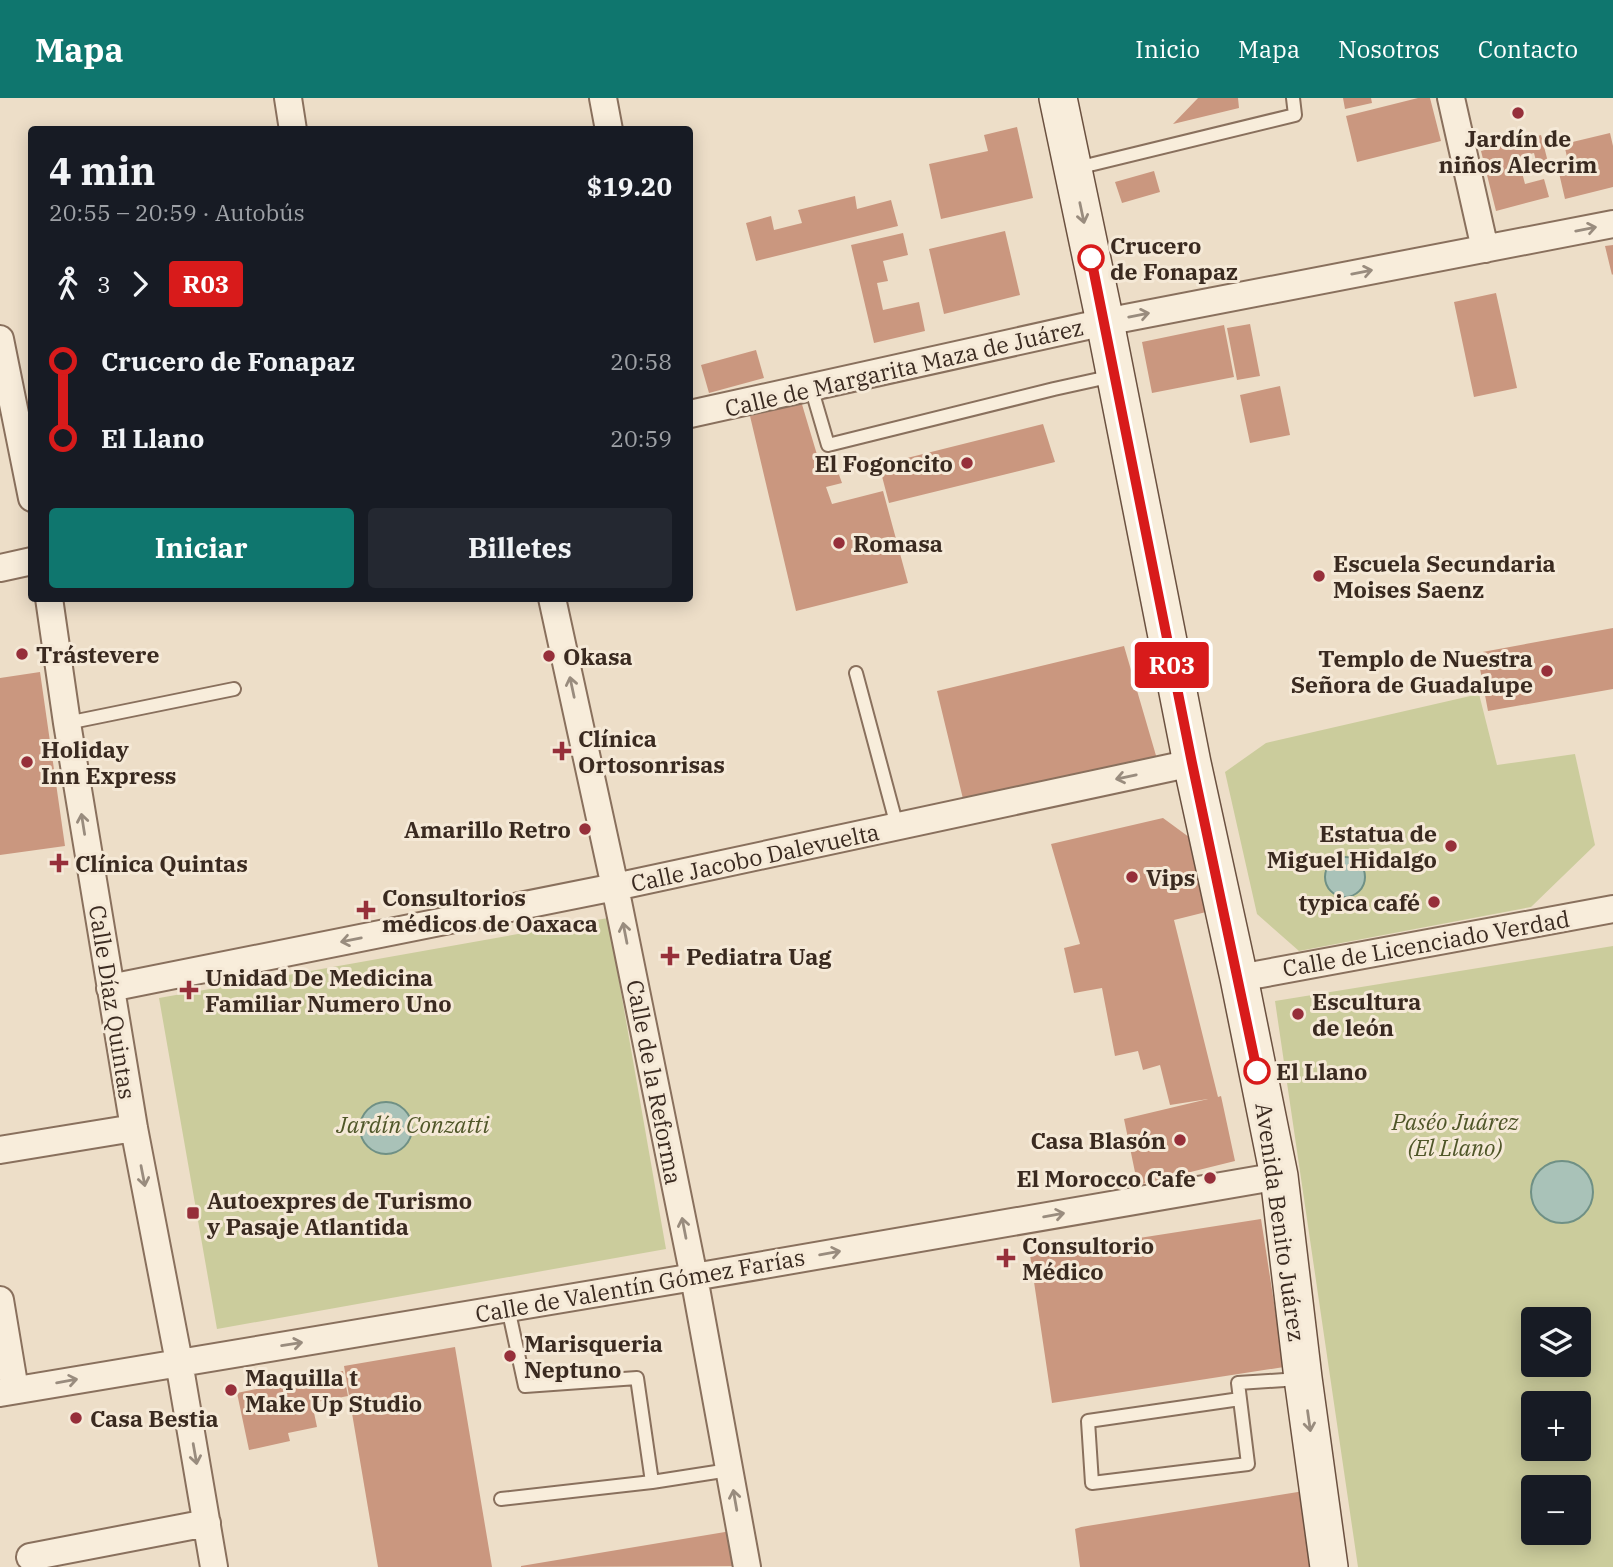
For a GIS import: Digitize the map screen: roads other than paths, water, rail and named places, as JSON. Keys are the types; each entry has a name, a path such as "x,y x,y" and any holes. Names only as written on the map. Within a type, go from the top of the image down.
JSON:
{"main road":[{"name":"Avenida Benito Juárez","path":"1058,98 1192,763 1279,1176 1328,1567"}],"street":[{"path":"288,98 292,126"},
{"path":"603,98 608,126"},
{"path":"1451,98 1485,249"},
{"name":"Calle de Margarita Maza de Juárez","path":"693,413 1105,322 1613,224"},
{"path":"0,339 28,478"},
{"path":"0,568 28,562"},
{"name":"Calle Díaz Quintas","path":"50,602 110,988 214,1567"},
{"name":"Calle de la Reforma","path":"553,602 615,887 694,1277 747,1567"},
{"name":"Calle Jacobo Dalevuelta","path":"110,988 615,887 1192,763"},
{"name":"Calle de Licenciado Verdad","path":"1239,978 1613,909"},
{"path":"0,1150 134,1128"},
{"name":"Calle de Valentín Gómez Farías","path":"8,1391 1279,1176"},
{"path":"0,1300 8,1391"},
{"path":"30,1557 207,1523"}],"lane":[{"path":"1073,169 1295,115 1293,98"},
{"path":"811,387 828,445 1115,375"},
{"path":"856,673 897,826"},
{"path":"67,723 234,689"},
{"path":"508,1308 525,1386 636,1378 652,1482"},
{"path":"1240,1399 1088,1421 1092,1483 1248,1464 1240,1399 1238,1383 1303,1378"},
{"path":"501,1499 652,1482 729,1470"}],"place":[{"name":"Jardín de niños Alecrim","path":"1518,113"},
{"name":"Crucero de Fonapaz","path":"1091,258"},
{"name":"El Fogoncito","path":"967,463"},
{"name":"Romasa","path":"839,543"},
{"name":"Escuela Secundaria Moises Saenz","path":"1319,576"},
{"name":"Trástevere","path":"22,654"},
{"name":"Okasa","path":"549,656"},
{"name":"Templo de Nuestra Señora de Guadalupe","path":"1547,671"},
{"name":"Clínica Ortosonrisas","path":"562,751"},
{"name":"Holiday Inn Express","path":"27,762"},
{"name":"Amarillo Retro","path":"585,829"},
{"name":"Estatua de Miguel Hidalgo","path":"1451,846"},
{"name":"Clínica Quintas","path":"59,863"},
{"name":"Vips","path":"1132,877"},
{"name":"typica café","path":"1434,902"},
{"name":"Consultorios médicos de Oaxaca","path":"366,910"},
{"name":"Pediatra Uag","path":"670,956"},
{"name":"Unidad De Medicina Familiar Numero Uno","path":"189,990"},
{"name":"Escultura de león","path":"1298,1014"},
{"name":"El Llano","path":"1257,1071"},
{"name":"Casa Blasón","path":"1180,1140"},
{"name":"El Morocco Cafe","path":"1210,1178"},
{"name":"Autoexpres de Turismo y Pasaje Atlantida","path":"193,1213"},
{"name":"Consultorio Médico","path":"1006,1258"},
{"name":"Marisqueria Neptuno","path":"510,1356"},
{"name":"Maquilla t Make Up Studio","path":"231,1390"},
{"name":"Casa Bestia","path":"76,1418"}],"park label":[{"name":"Jardín Conzatti","path":"413,1124"},
{"name":"Paséo Juárez (El Llano)","path":"1455,1134"}]}
